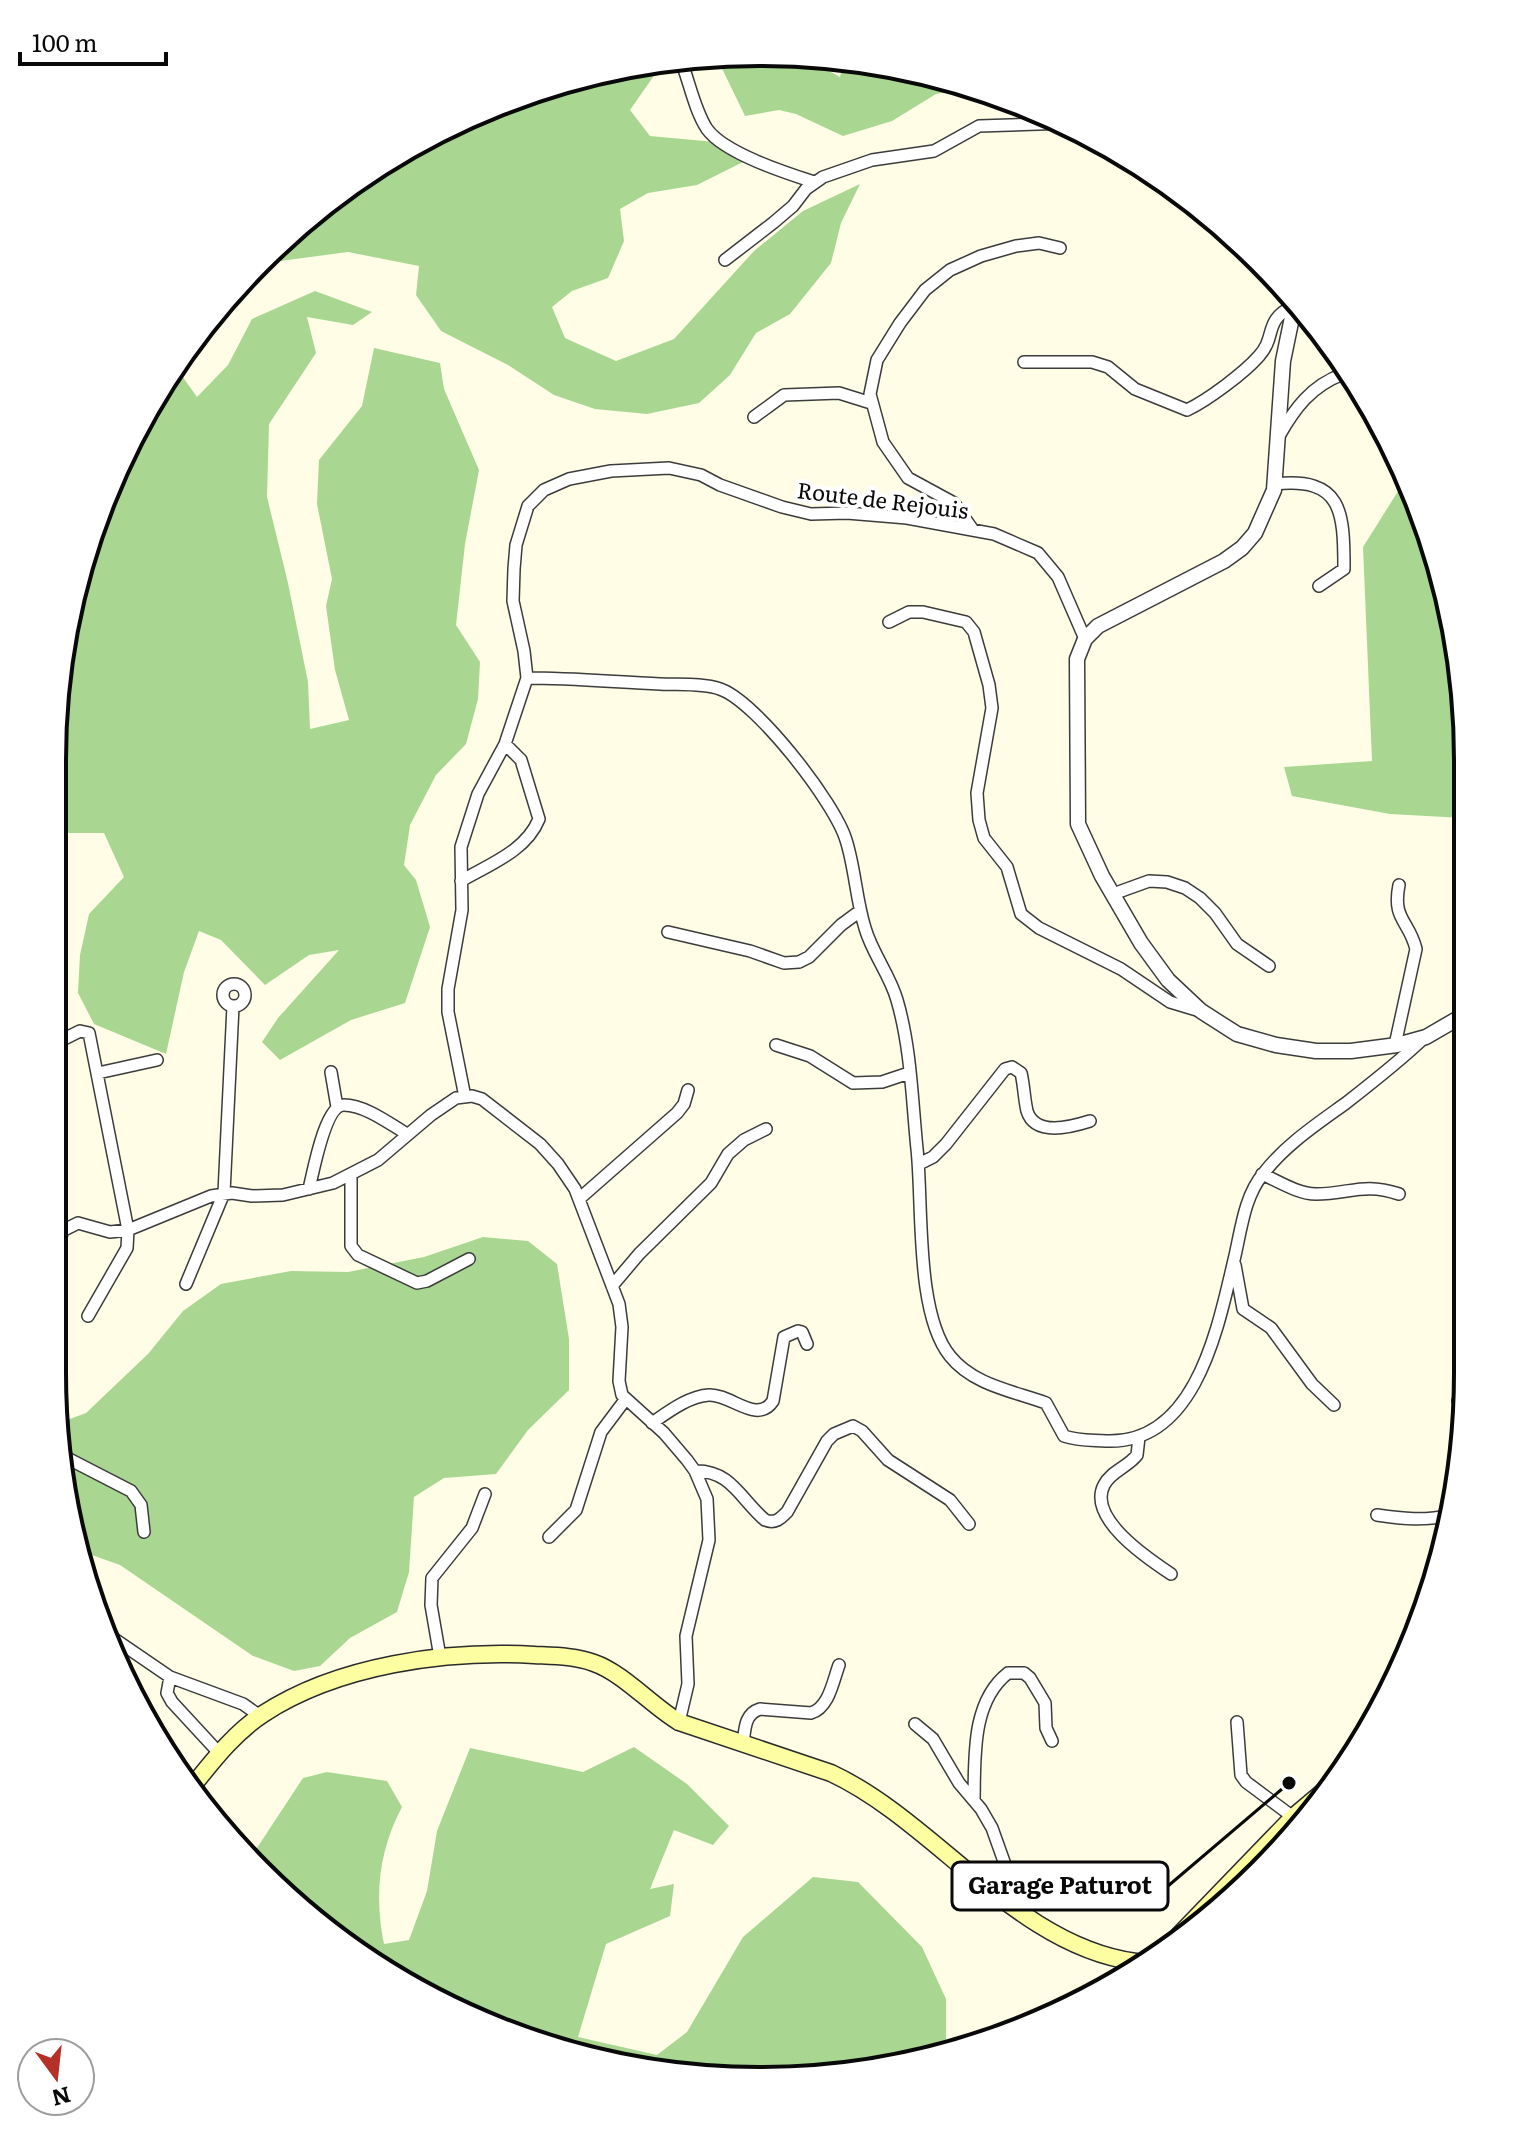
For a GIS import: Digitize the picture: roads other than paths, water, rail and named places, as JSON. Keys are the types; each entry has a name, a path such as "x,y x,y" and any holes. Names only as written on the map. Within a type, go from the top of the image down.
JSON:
{"main road":[{"path":"198,1780 260,1716 304,1691 333,1681 440,1657 497,1653 571,1657 594,1663 616,1675 679,1722 831,1773 872,1793 1022,1913 1073,1941 1107,1956 1129,1961"}],"street":[{"path":"684,70 700,115 717,139 814,182"},
{"path":"725,260 783,215 814,182 872,160 934,151 979,126 1037,124"},
{"path":"973,530 954,503 908,478 883,442 871,403 873,379 881,350 936,279 968,261 1000,249 1039,243 1060,248"},
{"path":"1024,362 1092,362 1108,367 1135,389 1187,410 1204,402 1260,355 1272,322 1287,308"},
{"path":"1292,314 1283,361 1275,484 1255,533 1242,548 1098,626 1085,639 1077,659 1076,811 1083,836 1141,943 1201,1011 1237,1034 1276,1045 1316,1051 1395,1045 1426,1037"},
{"path":"1277,440 1296,405 1324,383 1338,376"},
{"path":"754,417 784,395 839,393 871,403"},
{"name":"Route de Rejouis","path":"465,1097 448,1012 448,989 462,910 461,847 478,794 505,744 527,678 513,601 516,545 528,506 544,490 569,479 640,468 669,468 701,475 782,507 811,514 893,516 994,534 1038,553 1058,577 1085,639"},
{"path":"1275,484 1297,481 1316,485 1328,491 1337,510 1344,547 1344,569 1319,586"},
{"path":"889,622 909,612 923,612 966,622 974,632 992,708 977,793 979,820 984,838 1007,867 1021,914 1039,928 1121,969 1170,1002 1201,1011"},
{"path":"527,678 721,690 740,701 784,746 834,814 846,839 866,933 896,997 909,1073 919,1164 923,1265 938,1332 949,1355 970,1374 989,1384 1046,1403 1064,1436 1074,1440 1119,1442 1139,1437 1167,1419 1195,1385 1207,1354 1245,1211 1262,1174 1303,1134 1390,1070 1426,1037 1454,1021"},
{"path":"461,881 521,846 539,819 521,760 505,744"},
{"path":"1113,894 1149,881 1167,882 1185,888 1215,913 1237,944 1269,966"},
{"path":"1395,1045 1416,949 1397,910 1399,885"},
{"path":"668,932 750,951 784,963 799,962 809,957 860,911"},
{"path":"186,1284 224,1193 233,1006"},
{"path":"66,1038 84,1030 89,1033 128,1230 127,1248 88,1316"},
{"path":"776,1045 810,1056 853,1083 882,1082 909,1073"},
{"path":"98,1073 157,1060"},
{"path":"919,1164 933,1157 946,1144 1005,1069 1012,1067 1021,1073 1028,1115 1033,1121 1065,1128 1090,1121"},
{"path":"331,1072 337,1107"},
{"path":"579,1199 677,1113 684,1104 688,1090"},
{"path":"66,1229 78,1223 110,1232 128,1230 211,1196 224,1193 283,1195 351,1176 378,1160 456,1098 482,1099 540,1144 569,1179 612,1286 621,1317 619,1381 625,1400 664,1433 695,1471 707,1499 710,1528 686,1636 688,1684 679,1722"},
{"path":"309,1189 330,1114 337,1107 344,1105 360,1109 407,1134"},
{"path":"612,1286 639,1254 711,1183 728,1154 744,1140 766,1129"},
{"path":"1262,1174 1306,1193 1364,1187 1399,1194"},
{"path":"351,1176 351,1246 358,1255 417,1283 435,1278 469,1259"},
{"path":"1234,1260 1243,1309 1271,1328 1312,1384 1334,1405"},
{"path":"652,1423 700,1396 719,1395 752,1410 769,1408 773,1401 784,1337 798,1331 805,1335 807,1344"},
{"path":"549,1537 576,1510 601,1432 625,1400"},
{"path":"695,1471 707,1470 721,1475 765,1520 779,1520 787,1512 827,1441 834,1434 853,1426 862,1431 888,1460 950,1500 969,1524"},
{"path":"1139,1437 1137,1455 1103,1486 1100,1495 1102,1512 1143,1555 1171,1574"},
{"path":"72,1460 131,1491 141,1505 144,1532"},
{"path":"440,1657 431,1605 432,1578 472,1528 485,1494"},
{"path":"1377,1515 1405,1519 1439,1516"},
{"path":"121,1644 170,1677 243,1704 260,1716"},
{"path":"743,1744 749,1715 753,1711 819,1711 839,1665"},
{"path":"974,1800 976,1739 982,1711 1000,1679 1008,1673 1024,1673 1030,1678 1045,1703 1046,1728 1052,1741"},
{"path":"170,1677 167,1693 172,1702 220,1754"},
{"path":"1237,1722 1241,1775 1293,1817"},
{"path":"915,1724 933,1739 959,1783 992,1828 1022,1913"}],"place":[{"name":"Garage Paturot","path":"1289,1783"}]}
